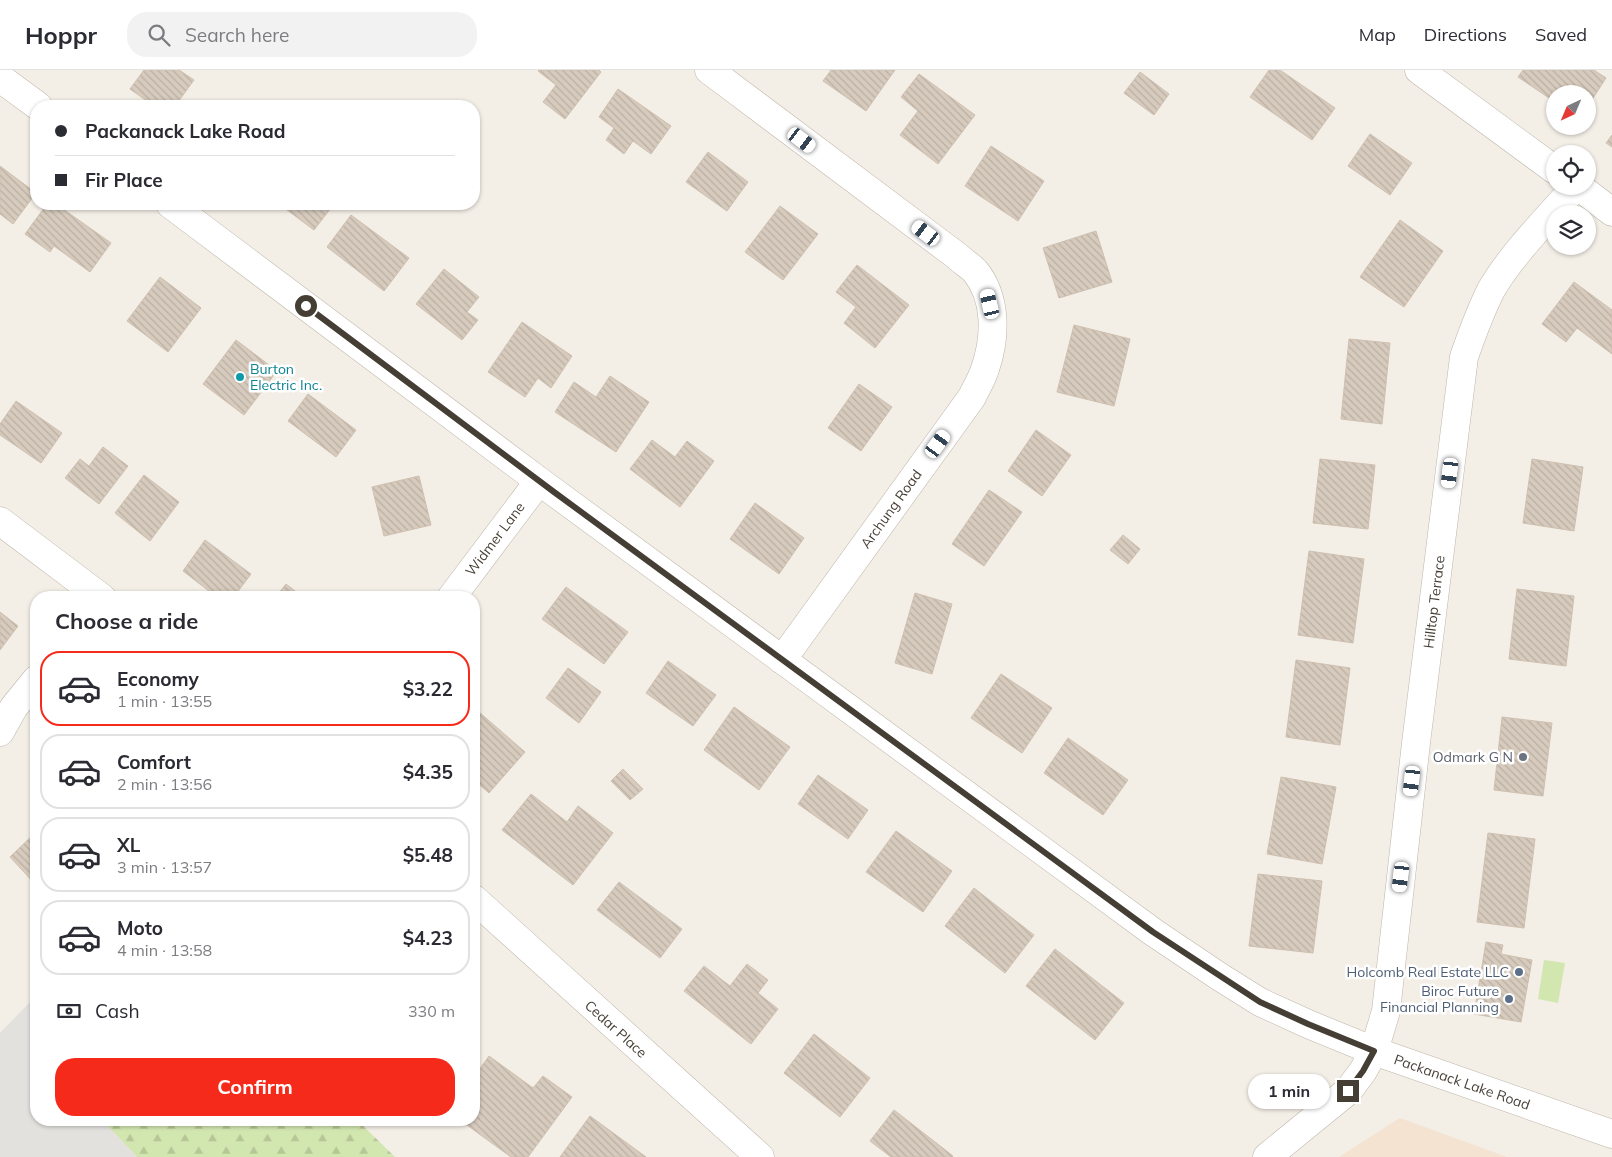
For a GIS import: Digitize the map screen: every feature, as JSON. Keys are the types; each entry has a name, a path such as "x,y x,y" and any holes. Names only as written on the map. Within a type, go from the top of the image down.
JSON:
{"street":[{"name":"Archung Road","path":"709,70 957,256 974,271 987,292 992,316 992,342 985,370 972,397 782,660"},
{"path":"1419,70 1546,163"},
{"path":"0,78 30,100"},
{"name":"Hilltop Terrace","path":"1267,1157 1348,1091 1363,1071 1374,1051 1386,1011 1416,743 1464,357 1475,322 1492,288 1514,257 1569,195"},
{"path":"1589,195 1612,212"},
{"name":"Packanack Lake Road","path":"178,210 539,481 782,660 1153,932 1220,977 1260,1002 1374,1051 1612,1134"},
{"name":"Widmer Lane","path":"457,591 539,481"},
{"path":"0,521 91,591"},
{"path":"0,732 14,707 30,687"},
{"name":"Cedar Place","path":"480,904 760,1157"}],"shaded area":[{"path":"30,1002 30,1126 108,1126 137,1157 0,1157 0,1033"},
{"path":"1400,1118 1507,1157 1339,1157"}],"green space":[{"path":"1544,960 1565,963 1558,1003 1538,999"},
{"path":"108,1126 363,1126 395,1157 137,1157"}],"building":[{"path":"144,70 179,70 194,80 179,100 146,100 130,89"},
{"path":"539,70 599,70 601,72 565,119 543,102 556,85"},
{"path":"831,70 895,70 866,111 823,81"},
{"path":"1269,70 1280,70 1335,108 1312,140 1250,97"},
{"path":"1523,70 1594,70 1606,78 1596,94 1596,85 1546,85 1546,96 1518,77"},
{"path":"1140,72 1169,94 1154,115 1124,93"},
{"path":"919,74 975,115 938,164 900,135 918,111 901,97"},
{"path":"618,89 671,126 651,154 633,141 624,154 606,140 614,128 599,117"},
{"path":"1370,134 1412,163 1390,195 1348,166"},
{"path":"1612,135 1612,147 1606,143"},
{"path":"991,146 1044,181 1018,221 965,186"},
{"path":"708,152 748,182 727,211 686,182"},
{"path":"0,166 30,188 30,201 13,224 0,214"},
{"path":"780,206 818,234 783,280 745,252"},
{"path":"43,210 64,210 111,243 90,272 54,246 50,252 25,234"},
{"path":"287,210 329,210 314,230"},
{"path":"351,215 409,258 384,291 327,247"},
{"path":"1400,220 1443,251 1404,307 1360,277"},
{"path":"1096,231 1112,282 1059,298 1043,248"},
{"path":"857,265 909,305 875,348 844,323 856,307 836,292"},
{"path":"444,269 479,297 467,312 478,320 462,340 416,304"},
{"path":"160,277 201,308 168,352 127,321"},
{"path":"1574,282 1612,310 1612,354 1577,328 1566,342 1542,324"},
{"path":"522,322 572,356 551,388 538,378 525,397 488,372"},
{"path":"1074,325 1130,339 1114,406 1057,392"},
{"path":"1349,339 1390,343 1382,424 1341,419"},
{"name":"Burton Electric Inc.","path":"236,340 277,371 244,415 203,384"},
{"path":"610,376 649,402 616,452 555,412 574,382 596,397"},
{"path":"859,384 892,407 861,451 828,428"},
{"path":"308,394 356,430 336,457 288,421"},
{"path":"16,401 62,433 41,463 0,435 0,424"},
{"path":"1036,430 1071,455 1042,496 1008,471"},
{"path":"652,440 675,457 687,441 714,461 680,507 630,469"},
{"path":"103,447 128,466 99,504 65,478 80,459 89,466"},
{"path":"1320,459 1375,465 1368,529 1313,523"},
{"path":"1532,459 1583,467 1574,531 1523,523"},
{"path":"144,475 179,502 150,541 115,513"},
{"path":"419,476 431,525 384,536 372,487"},
{"path":"989,490 1022,512 984,566 952,544"},
{"path":"755,503 804,538 779,574 730,539"},
{"path":"1123,535 1140,549 1128,564 1110,550"},
{"path":"205,540 251,574 238,591 209,591 183,571"},
{"path":"1309,551 1364,559 1353,643 1298,635"},
{"path":"286,584 295,591 280,591"},
{"path":"566,587 628,632 604,664 542,619"},
{"path":"1517,589 1574,596 1566,666 1509,659"},
{"path":"915,593 952,604 932,674 895,663"},
{"path":"0,612 18,626 0,650"},
{"path":"1296,660 1350,668 1340,745 1286,737"},
{"path":"668,661 716,695 693,726 646,693"},
{"path":"568,668 601,692 579,723 546,698"},
{"path":"1001,674 1052,708 1022,753 971,718"},
{"path":"734,707 790,747 759,790 704,750"},
{"path":"480,713 525,752 489,793 480,785"},
{"name":"Odmark G N","path":"1502,717 1552,723 1543,796 1494,790"},
{"path":"1068,738 1128,780 1103,815 1044,773"},
{"path":"623,769 643,789 630,800 611,781"},
{"path":"818,775 868,810 848,839 798,804"},
{"path":"1281,777 1336,787 1322,864 1267,854"},
{"path":"531,794 567,822 578,806 613,833 573,885 502,830"},
{"path":"896,831 952,871 923,912 866,872"},
{"path":"1488,833 1535,839 1524,928 1477,922"},
{"path":"30,838 30,879 10,857"},
{"path":"1258,874 1322,881 1313,953 1249,946"},
{"path":"619,882 682,929 660,958 597,910"},
{"path":"974,888 1034,935 1005,973 945,926"},
{"path":"1486,942 1503,945 1501,954 1532,960 1521,1022 1474,1014"},
{"path":"1055,949 1124,1003 1095,1040 1026,986"},
{"path":"747,964 768,980 758,993 778,1009 751,1044 684,991 704,966 730,986"},
{"path":"814,1034 870,1078 840,1117 784,1073"},
{"path":"489,1056 533,1088 543,1076 572,1097 528,1157 511,1157 468,1126 480,1126 480,1069"},
{"path":"894,1110 953,1156 891,1157 870,1141"},
{"path":"590,1116 646,1157 560,1157"}],"place":[{"name":"Burton Electric Inc.","path":"240,377"},
{"name":"Odmark G N","path":"1523,757"},
{"name":"Holcomb Real Estate LLC","path":"1519,972"},
{"name":"Biroc Future Financial Planning","path":"1509,999"}],"route":[{"path":"306,306 554,492 1153,932 1260,1002 1374,1051 1363,1071 1348,1091"}]}
